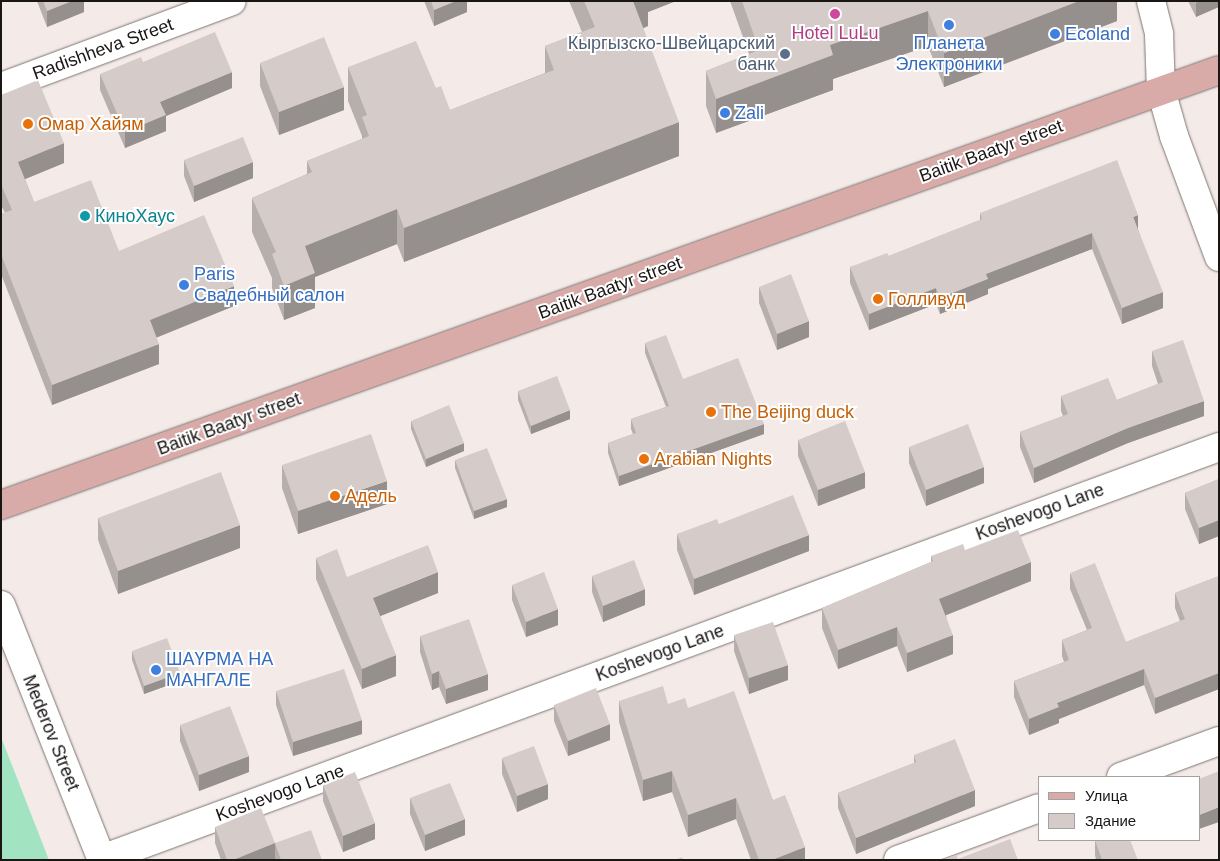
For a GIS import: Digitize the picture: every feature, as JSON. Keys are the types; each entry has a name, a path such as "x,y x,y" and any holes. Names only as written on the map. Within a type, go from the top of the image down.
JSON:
{"main road":[{"name":"Baitik Baatyr street","path":"1,505 1219,70"}],"street":[{"name":"Radishheva Street","path":"1,87 232,1"},
{"path":"1151,1 1159,34 1161,90 1174,136 1219,257"},
{"name":"Koshevogo Lane","path":"102,859 1219,447"},
{"name":"Mederov Street","path":"1,605 102,859"},
{"path":"1124,776 1219,741"},
{"path":"898,860 1038,808"}],"green space":[{"path":"1,737 49,860 1,860"}],"building":[{"path":"43,1 72,1 47,11"},
{"path":"431,1 456,1 434,10"},
{"path":"584,1 633,1 679,122 404,228 397,209 305,246 315,273 284,286 272,254 276,252 252,198 312,172 307,161 369,136 362,117 367,115 348,67 416,41 436,88 441,86 450,110 554,70 545,46 595,27"},
{"path":"742,1 1079,1 944,53 928,11 830,45 833,55 716,99 706,71 759,50"},
{"path":"215,32 232,72 160,102 166,115 125,132 100,74 141,57 143,62"},
{"path":"324,37 344,87 279,112 260,63"},
{"path":"38,80 64,143 18,162 34,202 91,180 119,251 204,215 234,286 150,320 159,344 52,385 1,254 1,214 12,210 1,184 1,95"},
{"path":"243,137 253,162 194,186 184,160"},
{"path":"1117,160 1138,215 1133,217 1163,292 1122,308 1092,233 986,274 988,279 940,298 936,288 869,314 850,267 887,253 889,256 982,219 980,213"},
{"path":"791,274 809,321 777,334 759,287"},
{"path":"666,335 683,379 738,358 764,424 619,476 608,443 636,433 631,419 669,406 645,343"},
{"path":"1183,340 1204,401 1128,428 1034,468 1020,432 1068,414 1061,396 1108,378 1117,400 1163,382 1152,351"},
{"path":"557,376 570,410 531,426 518,391"},
{"path":"449,405 464,443 426,459 411,421"},
{"path":"845,421 865,472 818,490 798,440"},
{"path":"968,424 984,467 926,490 909,447"},
{"path":"371,434 387,481 298,511 282,465"},
{"path":"487,448 507,499 474,511 455,460"},
{"path":"221,472 240,525 118,571 98,518"},
{"path":"1219,479 1219,520 1199,528 1185,493"},
{"path":"793,495 809,535 694,579 677,534 717,519 719,524"},
{"path":"1018,530 1031,562 939,599 953,635 907,653 897,627 838,650 822,608 933,561 931,556 963,544 965,550"},
{"path":"428,545 438,572 373,598 396,655 362,669 316,558 337,549 347,577"},
{"path":"634,560 645,589 603,606 592,576"},
{"path":"1095,563 1126,642 1185,619 1175,593 1219,576 1219,673 1155,698 1144,669 1057,703 1059,707 1029,719 1014,681 1069,660 1062,640 1092,628 1070,573"},
{"path":"544,572 558,609 526,622 512,585"},
{"path":"469,619 488,674 446,689 439,671 432,674 420,636"},
{"path":"773,622 788,665 749,678 734,635"},
{"name":"ШАҮРМА НА МАНГАЛЕ","path":"167,638 180,673 144,686 132,651"},
{"path":"344,669 362,720 293,742 276,691"},
{"path":"663,686 668,704 685,698 688,708 734,691 773,800 785,795 805,847 772,860 759,860 736,798 688,815 672,771 643,780 619,701"},
{"path":"596,688 610,724 568,741 554,705"},
{"path":"230,706 249,756 199,775 180,725"},
{"path":"955,739 975,790 856,838 838,793 916,762 914,755"},
{"path":"534,746 548,784 517,796 502,758"},
{"path":"1219,771 1219,807 1200,815 1200,779"},
{"path":"355,772 375,823 343,836 323,785"},
{"path":"450,783 465,819 425,835 410,798"},
{"path":"261,808 275,843 233,860 227,860 215,827"},
{"path":"311,830 322,860 281,860 275,843"},
{"path":"1010,839 1018,860 942,860 956,855 958,859"},
{"path":"1095,841 1130,841 1138,860 1102,860"}],"place":[{"name":"Hotel LuLu","path":"835,14"},
{"name":"Планета Электроники","path":"949,25"},
{"name":"Ecoland","path":"1055,34"},
{"name":"Кыргызско-Швейцарский банк","path":"785,54"},
{"name":"Zali","path":"725,113"},
{"name":"Омар Хайям","path":"28,124"},
{"name":"КиноХаус","path":"85,216"},
{"name":"Paris Свадебный салон","path":"184,285"},
{"name":"Голливуд","path":"878,299"},
{"name":"The Beijing duck","path":"711,412"},
{"name":"Arabian Nights","path":"644,459"},
{"name":"Адель","path":"335,496"},
{"name":"ШАҮРМА НА МАНГАЛЕ","path":"156,670"}]}
